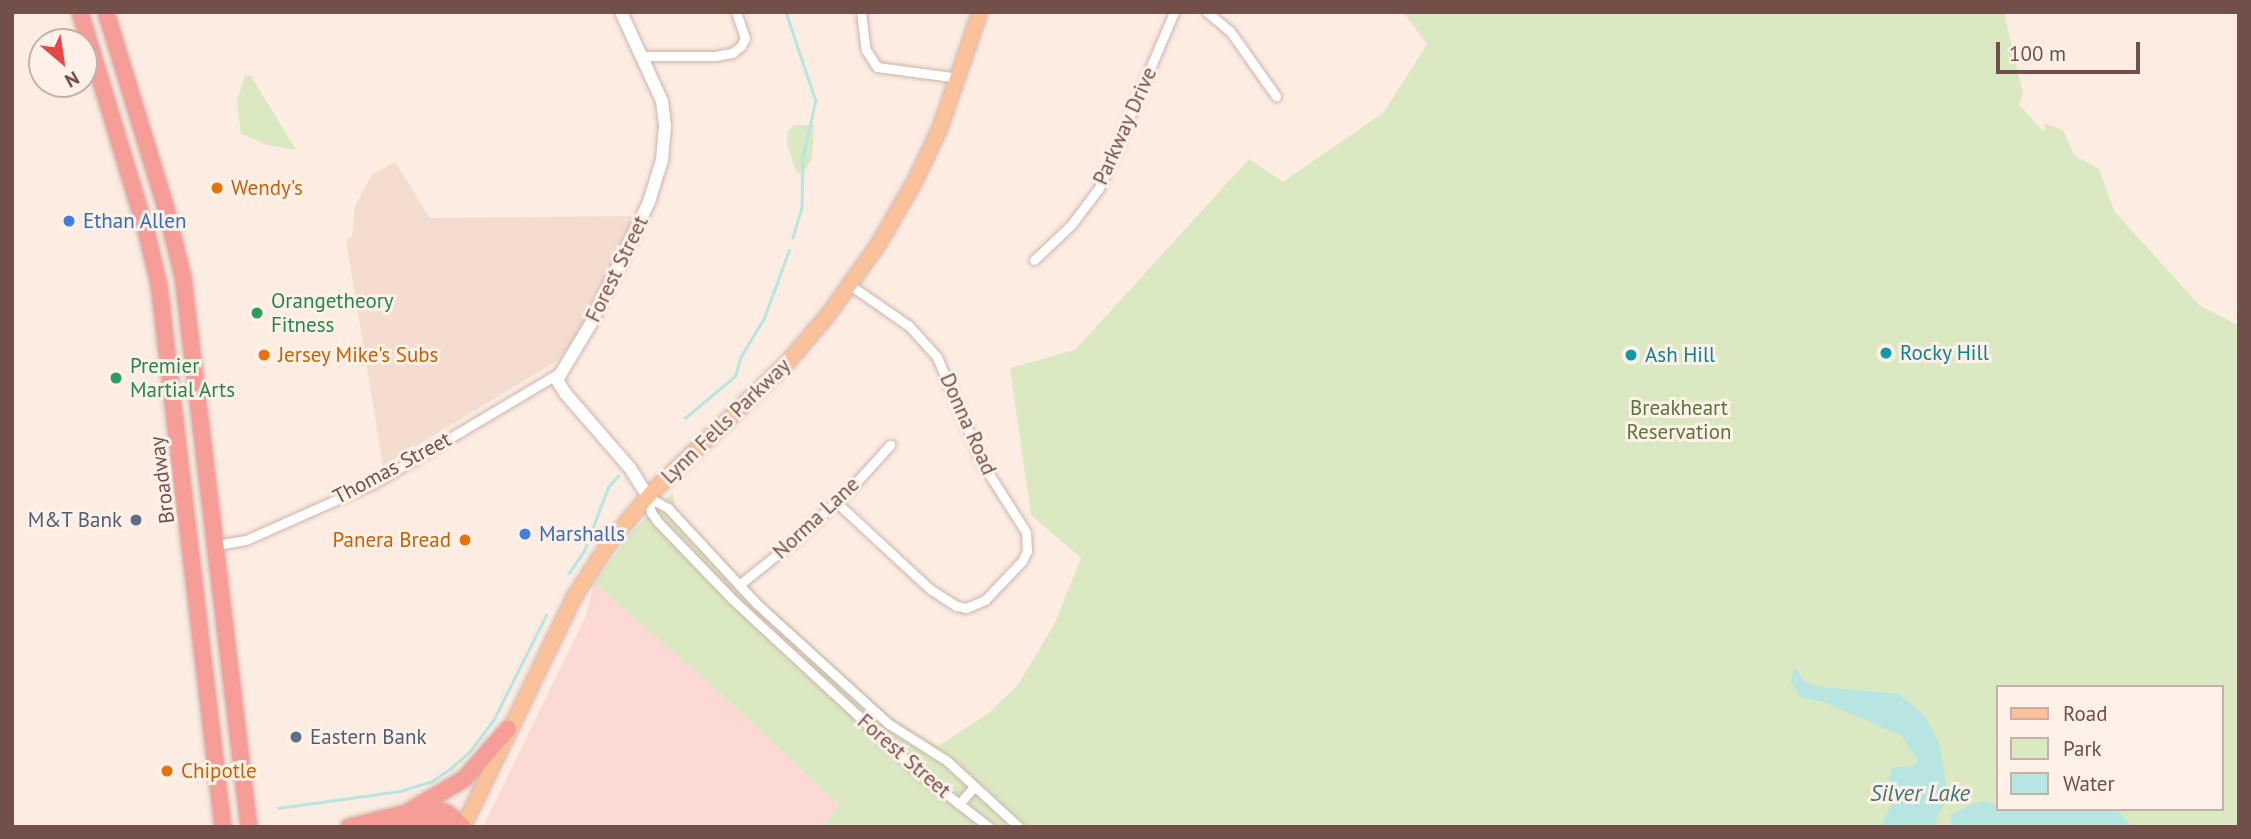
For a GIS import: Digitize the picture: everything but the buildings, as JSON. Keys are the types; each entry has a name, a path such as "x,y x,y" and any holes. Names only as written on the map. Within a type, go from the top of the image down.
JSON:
{"highway":[{"name":"Broadway","path":"80,12 146,230 160,293 223,827"},
{"path":"106,12 179,255 191,330 249,827"},
{"path":"349,827 411,810 464,779 508,729"},
{"path":"411,810 443,811 463,827"},
{"path":"398,827 416,824 443,827"},
{"path":"452,827 463,827"}],"main road":[{"name":"Lynn Fells Parkway","path":"463,827 508,729 586,578 610,542 648,497 787,363 850,285 915,181 959,78 980,12"}],"street":[{"name":"Forest Street","path":"621,12 660,94 664,118 657,181 590,324 559,373 559,385 630,468 648,497 651,512 658,522 732,599 923,776 989,827"},
{"path":"643,55 715,57 732,53 744,40 736,12"},
{"path":"861,12 866,50 877,67 959,78"},
{"name":"Parkway Drive","path":"1034,260 1072,225 1107,175 1174,12"},
{"path":"1207,12 1230,31 1276,96"},
{"name":"Donna Road","path":"836,502 930,589 956,606 966,608 985,600 1022,561 1027,551 1026,532 982,463 937,357 909,326 850,285"},
{"name":"Thomas Street","path":"217,545 246,540 374,483 559,373"},
{"name":"Norma Lane","path":"738,585 836,502 890,445"},
{"name":"Forest Street","path":"648,497 668,508 738,585 889,724 947,761 1019,827"},
{"name":"Forest Street","path":"959,804 974,787"}],"shaded area":[{"path":"395,162 430,218 635,216 585,320 560,359 383,466 346,240 352,237 355,206 372,175"},
{"path":"594,583 720,693 839,805 822,827 483,827 586,616"}],"green space":[{"name":"Breakheart Reservation","path":"1403,12 2004,12 2023,94 2019,105 2044,132 2045,123 2063,130 2074,155 2099,169 2114,211 2199,305 2239,326 2239,827 822,827 839,805 720,693 594,583 634,529 673,493 675,507 760,598 891,717 938,746 989,713 1018,685 1054,625 1081,558 1031,515 1010,368 1075,350 1249,159 1283,182 1384,112 1427,44"},
{"path":"248,75 296,150 268,145 241,134 237,102 244,77"},
{"path":"794,125 814,125 812,158 802,175 796,171 787,144 788,131"}],"water":[{"name":"Silver Lake","path":"1794,667 1805,682 1814,686 1899,694 1925,716 1939,743 1949,799 1937,815 1936,827 1880,827 1893,801 1889,778 1892,768 1912,766 1918,761 1902,736 1824,702 1800,697 1791,681"},
{"name":"Silver Lake","path":"1987,801 1996,806 1996,811 2119,811 2132,827 1952,827 1950,815 1974,803"}],"waterway":[{"path":"786,12 816,101 803,157 802,208 793,238"},
{"path":"685,418 735,376 740,358 764,318 789,250"},
{"path":"569,573 584,551 608,487 618,476"},
{"path":"278,808 400,791 432,781 450,769 470,751 494,719 546,615"}],"place":[{"name":"Wendy's","path":"217,188"},
{"name":"Ethan Allen","path":"69,221"},
{"name":"Orangetheory Fitness","path":"257,313"},
{"name":"Rocky Hill","path":"1886,353"},
{"name":"Jersey Mike's Subs","path":"264,355"},
{"name":"Ash Hill","path":"1631,355"},
{"name":"Premier Martial Arts","path":"116,378"},
{"name":"M&T Bank","path":"136,520"},
{"name":"Marshalls","path":"525,534"},
{"name":"Panera Bread","path":"465,540"},
{"name":"Eastern Bank","path":"296,737"},
{"name":"Chipotle","path":"167,771"}]}
